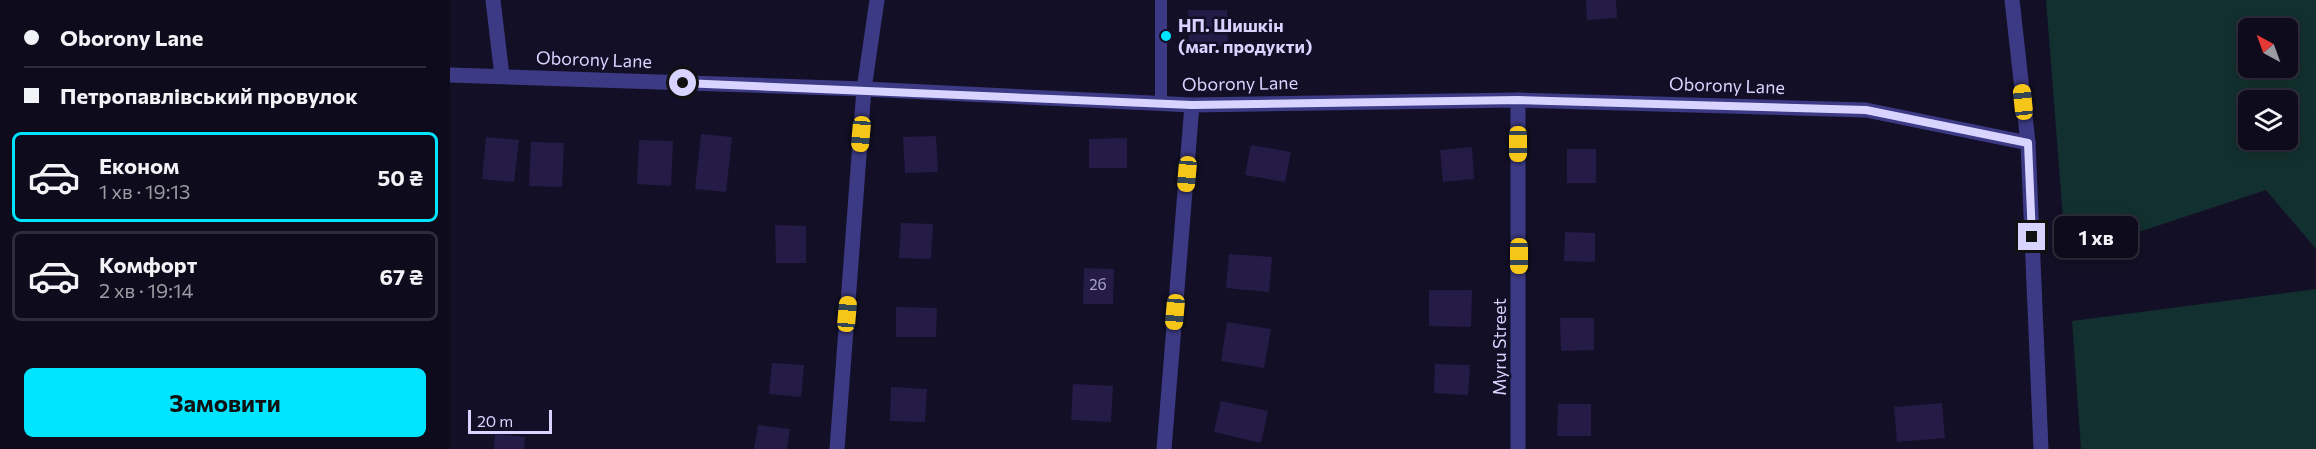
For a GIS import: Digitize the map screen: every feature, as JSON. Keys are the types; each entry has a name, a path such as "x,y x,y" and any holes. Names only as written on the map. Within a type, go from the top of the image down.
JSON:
{"street":[{"path":"493,0 501,76"},
{"path":"837,449 864,89 877,0"},
{"path":"2012,0 2028,143 2041,449"},
{"name":"Oborony Lane","path":"450,75 864,89 1192,105 1518,100 1866,110 2028,143"},
{"name":"Myru Street","path":"1518,100 1518,449"},
{"path":"1164,449 1192,105"}],"lane":[{"path":"1161,0 1161,104"}],"green space":[{"path":"2046,0 2316,0 2316,249 2266,190 2066,256"},
{"path":"2316,289 2316,449 2081,449 2072,321"}],"building":[{"path":"1586,0 1616,0 1617,18 1587,20"},
{"path":"1188,10 1227,10 1228,46 1189,47"},
{"path":"701,134 732,137 726,192 695,189"},
{"path":"936,136 938,172 905,173 903,137"},
{"path":"486,137 519,140 514,182 482,179"},
{"path":"1127,138 1127,168 1089,168 1089,139"},
{"path":"639,140 673,141 671,186 637,184"},
{"path":"531,142 564,143 562,187 529,186"},
{"path":"1251,145 1291,152 1285,182 1245,175"},
{"path":"1472,147 1474,179 1443,182 1440,150"},
{"path":"1567,149 1596,149 1596,183 1567,183"},
{"path":"901,223 933,224 931,259 899,258"},
{"path":"775,225 806,226 806,263 776,263"},
{"path":"1565,232 1595,233 1595,262 1564,261"},
{"path":"1229,254 1272,257 1269,292 1226,288"},
{"path":"1084,268 1114,269 1113,304 1083,304"},
{"path":"1429,290 1472,290 1471,327 1429,326"},
{"path":"896,307 937,308 936,337 896,337"},
{"path":"1560,318 1594,318 1594,350 1561,351"},
{"path":"1227,322 1271,329 1264,368 1221,361"},
{"path":"772,363 804,365 801,397 769,394"},
{"path":"1435,364 1470,365 1468,395 1434,393"},
{"path":"1073,384 1113,386 1111,422 1071,420"},
{"path":"891,387 927,389 925,422 890,421"},
{"path":"1221,401 1268,411 1261,443 1214,432"},
{"path":"1942,403 1945,438 1897,442 1894,407"},
{"path":"1558,404 1591,404 1591,436 1557,436"},
{"path":"758,425 790,429 787,449 754,449"},
{"path":"495,434 525,437 524,449 494,449"}],"place":[{"name":"НП. Шишкін (маг. продукти)","path":"1166,36"}],"route":[{"path":"683,83 864,89 1192,105 1518,100 1866,110 2028,143 2032,237"}]}
